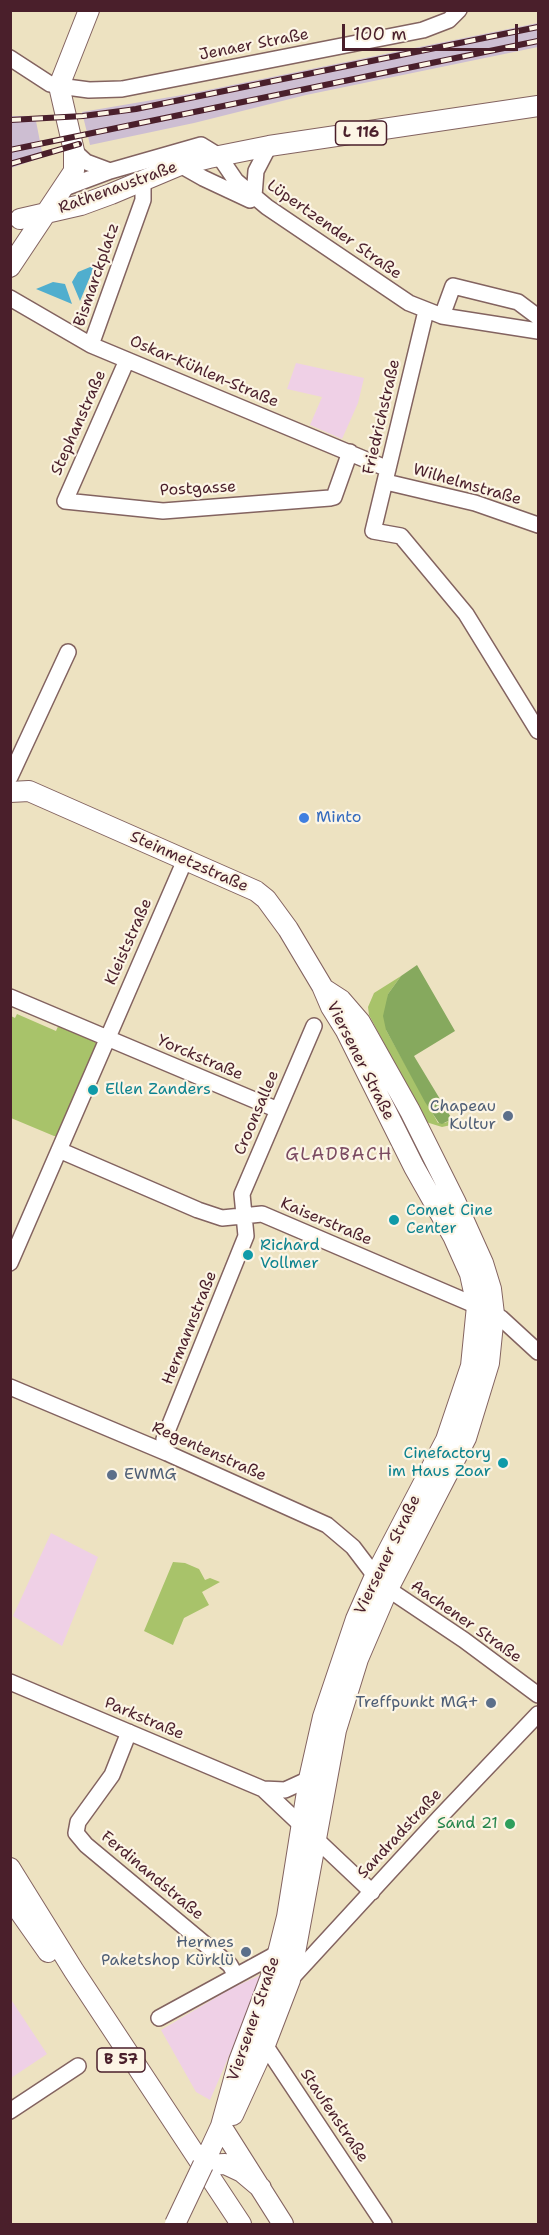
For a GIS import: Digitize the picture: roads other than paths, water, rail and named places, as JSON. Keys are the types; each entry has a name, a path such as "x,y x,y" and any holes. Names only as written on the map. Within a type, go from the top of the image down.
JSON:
{"main road":[{"path":"14,224 53,186 64,168 65,158 49,93 54,85 72,33 87,10"},
{"path":"10,267 74,171 74,151 54,85"},
{"name":"Rathenaustraße","path":"14,224 99,199 180,165 219,156 269,146 538,106"},
{"name":"Steinmetzstraße","path":"10,792 30,791 256,891 266,899 288,929 324,989"},
{"name":"Viersener Straße","path":"175,2224 221,2126 239,2061 278,1953 287,1917 309,1779 323,1717 356,1619 381,1583 466,1438 489,1363 485,1310 470,1274 453,1236 414,1167 346,1031 331,1007 324,989"},
{"name":"Viersener Straße","path":"221,2126 233,2115 265,2045 290,1980 336,1730 381,1583"},
{"name":"B 57","path":"10,1868 74,1971 241,2224"},
{"name":"B 57","path":"10,1898 121,2060 228,2224"},
{"path":"221,2126 283,2224"},
{"path":"203,2165 225,2164 242,2172 261,2188"}],"street":[{"name":"Jenaer Straße","path":"54,85 89,90 122,89 423,30 449,20 459,10"},
{"path":"10,58 54,85"},
{"name":"Rathenaustraße","path":"14,224 65,187 110,171 194,146 207,148 219,156"},
{"path":"254,196 256,171 269,146"},
{"path":"74,151 86,162 110,171"},
{"name":"Lüpertzender Straße","path":"219,156 231,176 267,207 392,292 426,311 442,316 538,332"},
{"path":"180,165 267,207"},
{"name":"Bismarckplatz","path":"91,345 144,195 140,182"},
{"path":"442,316 453,286 518,302 538,317"},
{"name":"Oskar-Kühlen-Straße","path":"10,298 91,345 350,452 387,476"},
{"name":"Friedrichstraße","path":"426,311 373,531 401,536 465,614 538,731"},
{"name":"Stephanstraße","path":"65,501 127,360"},
{"name":"Postgasse","path":"65,501 163,511 334,497 350,452"},
{"name":"Wilhelmstraße","path":"387,476 538,525"},
{"path":"10,777 68,652"},
{"name":"Kleiststraße","path":"10,1263 185,860"},
{"name":"Yorckstraße","path":"10,997 278,1110"},
{"name":"Croonsallee","path":"244,1216 242,1194 314,1026"},
{"name":"Kaiserstraße","path":"59,1150 206,1213 222,1218 262,1214 501,1318 538,1352"},
{"name":"Hermannstraße","path":"167,1453 164,1440 246,1236 244,1216"},
{"name":"Regentenstraße","path":"10,1387 327,1524 353,1547 381,1583"},
{"name":"Aachener Straße","path":"381,1583 465,1640 538,1695"},
{"name":"Parkstraße","path":"10,1682 263,1789 372,1892"},
{"name":"Sandradstraße","path":"290,1980 538,1714"},
{"name":"Ferdinandstraße","path":"129,1732 112,1775 78,1822 76,1833 86,1845 230,1965 236,1976"},
{"name":"Parkstraße","path":"263,1789 285,1790 309,1779"},
{"path":"159,2018 278,1953"},
{"name":"Staufenstraße","path":"252,2027 384,2224"},
{"path":"10,2111 78,2066"}],"water":[{"path":"95,265 80,301 72,282 78,272"},
{"path":"53,282 65,284 72,304 36,289"}],"railway":[{"path":"10,120 83,116 136,109 538,27"},
{"path":"10,150 538,41"},
{"path":"10,164 79,144"}],"place":[{"name":"Minto","path":"304,818"},
{"name":"Ellen Zanders","path":"93,1090"},
{"name":"Chapeau Kultur","path":"508,1116"},
{"name":"Comet Cine Center","path":"394,1220"},
{"name":"Richard Vollmer","path":"248,1255"},
{"name":"Cinefactory im Haus Zoar","path":"503,1463"},
{"name":"EWMG","path":"112,1475"},
{"name":"Treffpunkt MG+","path":"491,1703"},
{"name":"Sand 21","path":"510,1824"},
{"name":"Hermes Paketshop Kürklü","path":"246,1952"}],"district":[{"name":"GLADBACH","path":"339,1155"}]}
